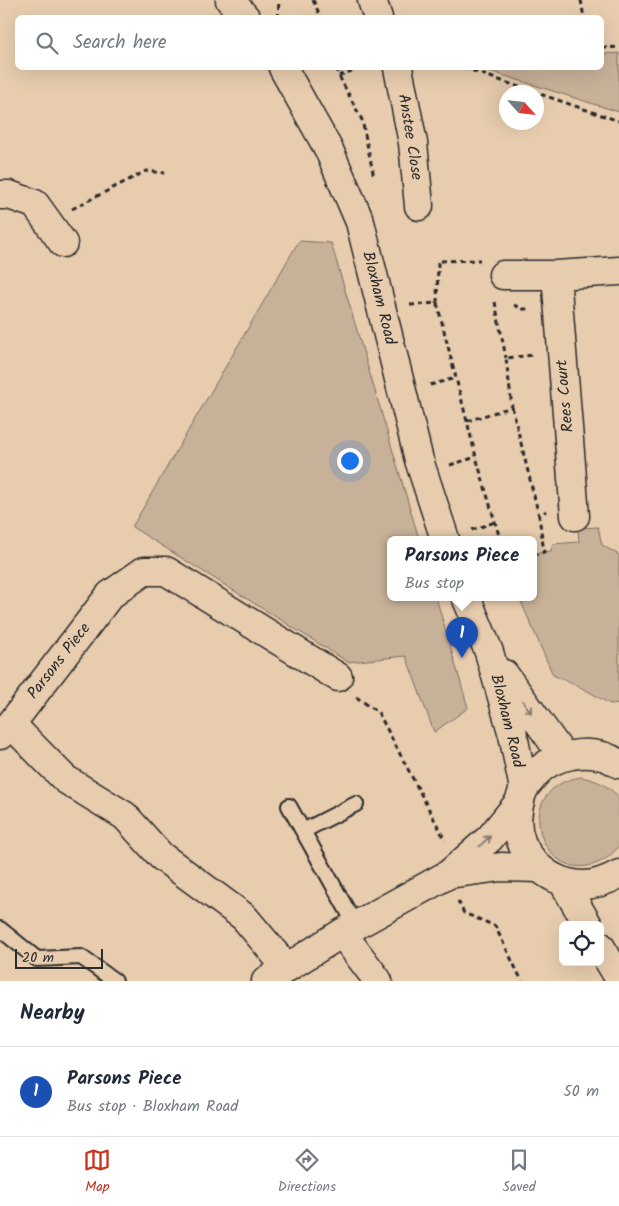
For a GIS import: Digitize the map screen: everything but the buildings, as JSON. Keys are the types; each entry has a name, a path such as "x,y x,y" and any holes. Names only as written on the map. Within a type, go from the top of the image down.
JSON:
{"street":[{"path":"230,0 243,15"},
{"path":"372,0 377,15"},
{"name":"Bloxham Road","path":"284,70 329,150 360,222 419,460 444,536"},
{"name":"Anstee Close","path":"398,70 413,143 419,206"},
{"path":"0,195 10,195 35,204 63,243"},
{"path":"503,292 556,275 619,271"},
{"name":"Rees Court","path":"556,275 575,516"},
{"name":"Parsons Piece","path":"338,677 166,571 144,571 110,595 5,729 65,779 125,816 161,856 244,917 276,974 349,930 449,874 490,838 522,795"},
{"name":"Bloxham Road","path":"468,601 490,652 513,735 522,795 517,819 520,837 527,854 539,868 563,882 584,885 604,882 619,874"},
{"name":"Bloxham Road","path":"490,652 562,756"},
{"name":"Bloxham Road","path":"522,795 540,769 562,756 587,753 616,760"},
{"name":"Parsons Piece","path":"449,874 501,867 539,868"},
{"path":"563,882 586,921"},
{"path":"349,930 378,981"},
{"path":"604,953 619,978"}],"lane":[{"path":"303,830 356,804"},
{"path":"289,806 303,830 349,930"},
{"path":"0,929 37,959 81,957 115,981"}],"path":[{"path":"278,15 279,0"},
{"path":"313,0 320,15"},
{"path":"581,0 584,15"},
{"path":"604,48 619,47"},
{"path":"339,76 354,70"},
{"path":"470,70 619,121"},
{"path":"48,221 146,171 165,173"},
{"path":"499,536 476,457 437,303 438,261 496,260 503,292 523,309 558,307"},
{"path":"503,292 495,300 506,358 512,407 539,516"},
{"path":"402,306 437,303"},
{"path":"506,358 562,353"},
{"path":"424,387 456,378"},
{"path":"467,421 512,407"},
{"path":"449,465 476,457"},
{"path":"471,530 495,522"},
{"path":"338,677 340,685 378,712 451,852 449,874 464,913 495,926 522,981"}],"shaded area":[{"path":"619,53 619,112 544,88 544,85 534,85 486,70 604,70 604,54"},
{"path":"299,241 331,243 418,536 387,536 387,601 437,601 468,708 434,732 406,656 348,662 132,527"},
{"path":"598,527 602,545 619,555 619,703 610,704 586,690 553,675 521,601 537,601 537,553 551,551 553,544 579,542 578,528"},
{"path":"581,777 602,784 619,797 619,845 617,849 602,861 595,864 577,866 562,862 550,851 542,837 539,821 541,805 550,791 566,781"}],"place":[{"name":"Parsons Piece","path":"462,658"}]}
